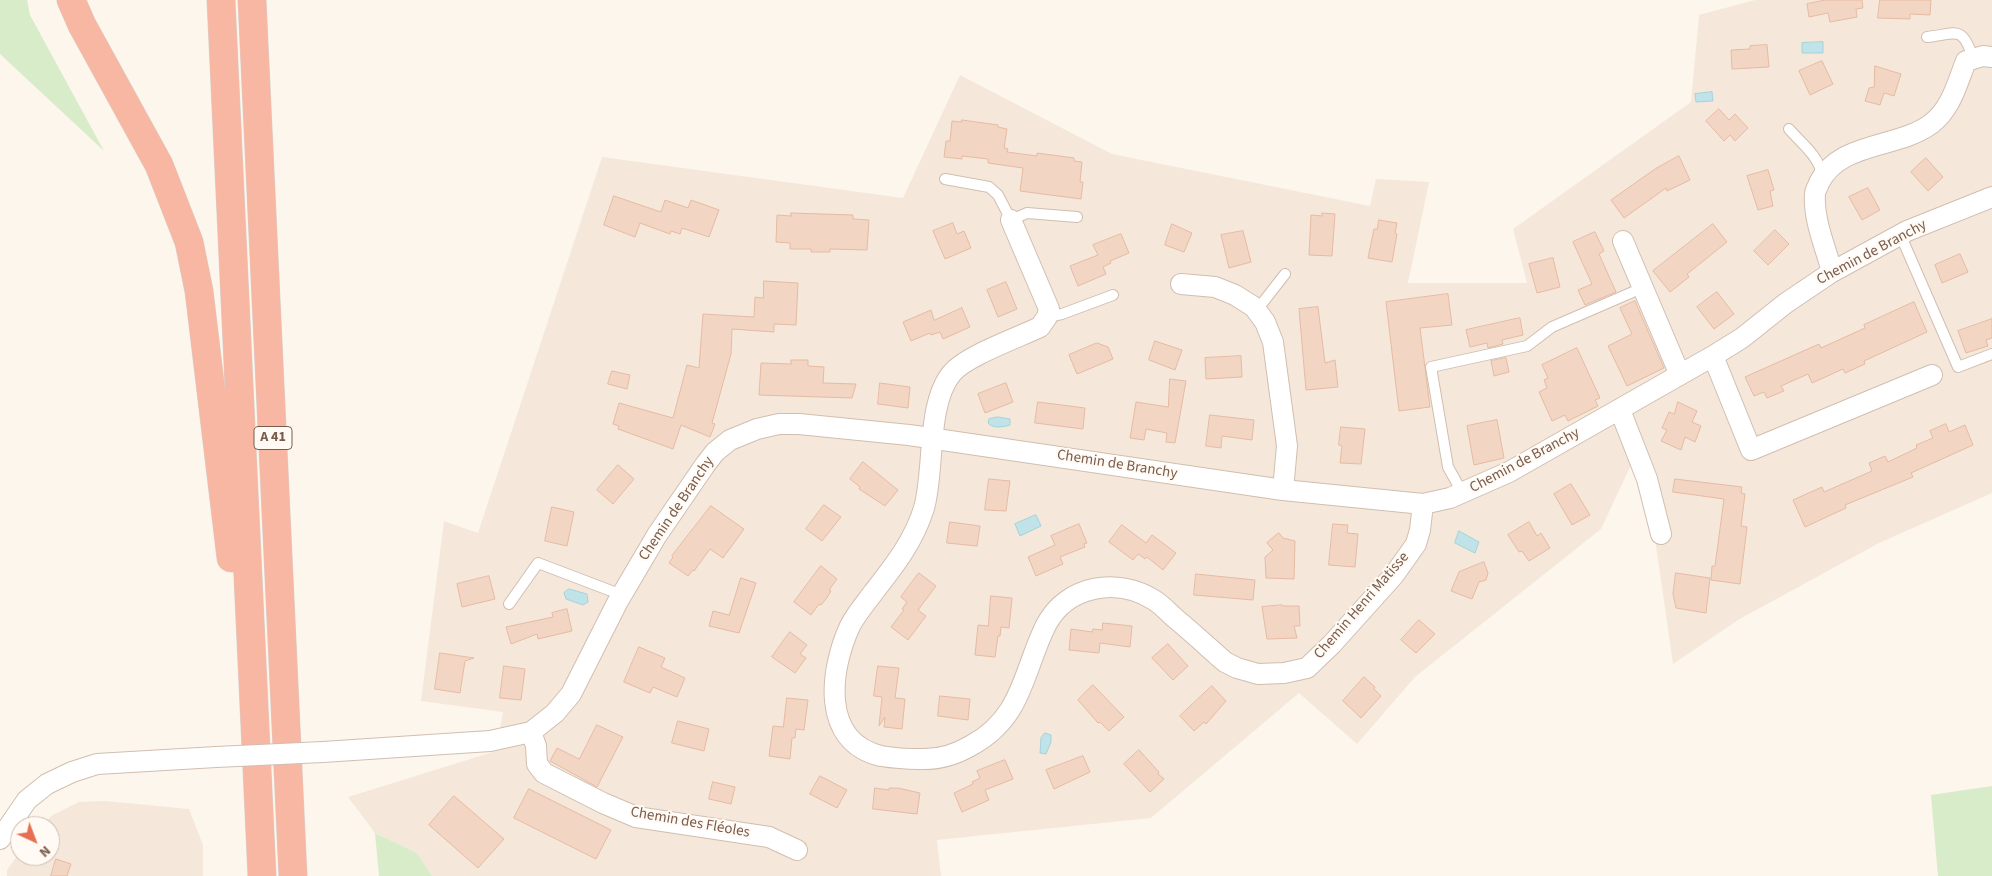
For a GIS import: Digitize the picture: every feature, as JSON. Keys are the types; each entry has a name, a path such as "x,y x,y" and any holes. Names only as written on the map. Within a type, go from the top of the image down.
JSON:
{"highway":[{"path":"71,0 82,25 160,165 189,242 200,301 258,782"},
{"name":"A 41","path":"221,0 262,876"},
{"name":"A 41","path":"252,0 293,876"},
{"path":"262,0 263,238"}],"street":[{"path":"1832,272 1816,214 1815,192 1823,176 1836,162 1852,154 1918,131 1931,124 1950,102 1966,62 1982,57"},
{"name":"Chemin de Branchy","path":"0,839 27,800 47,784 72,772 97,764 490,741 531,732 555,713 571,694 622,594 657,534 715,452 730,440 757,429 779,424 799,424 934,438 1283,490 1423,504 1462,494 1509,472 1713,356 1742,338 1786,303 1832,272 1900,234 1992,197"},
{"path":"1011,220 1049,309 1047,317"},
{"path":"1623,242 1680,375"},
{"path":"1182,284 1216,287 1235,295 1256,310 1265,322 1273,342 1287,446 1283,490"},
{"name":"Chemin Henri Matisse","path":"1047,317 1040,328 962,363 950,374 942,390 937,408 924,506 914,534 903,554 851,624 843,644 835,673 833,693 836,714 842,728 860,746 880,756 923,760 956,754 989,734 1002,722 1019,696 1047,624 1062,606 1075,596 1094,588 1114,585 1140,592 1156,600 1225,662 1237,668 1258,674 1284,673 1307,668 1332,644 1394,575 1416,544 1420,530 1423,504"},
{"path":"1713,356 1751,450 1932,375"},
{"path":"1620,410 1647,479 1661,534"},
{"name":"Chemin des Fléoles","path":"531,732 536,746 537,764 544,773 603,804 636,817 769,837 797,850"}],"lane":[{"path":"1927,37 1954,32 1960,34 1982,57"},
{"path":"1789,129 1820,163 1823,176"},
{"path":"945,179 989,187 998,195 1011,220 1027,213 1077,217"},
{"path":"1900,234 1958,367 1992,354"},
{"path":"1256,310 1284,274"},
{"path":"1462,494 1448,467 1431,367 1527,346 1552,327 1642,288"},
{"path":"1047,317 1062,314 1113,295"},
{"path":"510,604 538,563 622,594"}],"shaded area":[{"path":"1755,0 1992,0 1992,493 1879,543 1738,620 1673,664 1653,525 1631,465 1601,529 1415,677 1357,744 1299,693 1151,818 937,840 941,876 432,876 417,853 375,833 348,797 496,751 503,712 421,701 444,521 478,533 602,157 903,198 960,75 1112,154 1370,206 1376,179 1429,182 1408,283 1527,283 1513,229 1691,102 1699,15"},
{"path":"105,801 189,809 203,845 203,876 7,876 7,870 10,866 60,866 60,816 51,816 79,802"}],"green space":[{"path":"0,0 27,0 30,15 104,151 0,54"},
{"path":"1992,786 1992,876 1938,876 1931,795"},
{"path":"375,833 417,853 432,876 379,876"}],"water":[{"path":"1823,42 1823,53 1802,53 1802,43"},
{"path":"1712,92 1713,101 1696,102 1695,94"},
{"path":"998,417 1010,419 1010,425 995,427 988,423 989,419"},
{"path":"1036,515 1041,526 1020,536 1015,524"},
{"path":"1459,531 1479,542 1475,553 1455,543"},
{"path":"569,589 587,594 588,602 583,605 566,599 564,593"},
{"path":"1045,733 1051,735 1051,742 1046,754 1040,753 1041,738"}],"building":[{"path":"1826,0 1862,0 1863,8 1856,9 1857,17 1830,22 1828,13 1809,17 1807,4"},
{"path":"1880,0 1931,0 1930,15 1910,14 1910,19 1878,18"},
{"path":"1767,45 1769,67 1732,69 1731,50 1750,49 1750,46"},
{"path":"1822,61 1833,84 1810,95 1799,71"},
{"path":"1875,66 1901,74 1894,96 1884,93 1880,105 1865,101 1869,88 1874,87"},
{"path":"1719,109 1729,120 1735,114 1748,128 1735,141 1730,135 1724,141 1706,121"},
{"path":"962,120 998,125 998,127 1007,129 1004,148 1008,149 1007,152 1037,156 1037,153 1074,158 1074,161 1082,162 1080,182 1083,182 1081,199 1020,191 1023,168 988,163 988,159 962,156 962,159 944,157 946,141 950,141 952,121 961,122"},
{"path":"1679,156 1690,180 1667,191 1666,188 1624,218 1611,200 1655,169"},
{"path":"1926,158 1943,177 1928,191 1911,172"},
{"path":"1768,170 1774,190 1770,191 1773,206 1758,210 1747,176"},
{"path":"1868,188 1880,210 1862,220 1849,197"},
{"path":"614,196 661,212 665,200 688,208 691,200 719,210 709,237 682,228 680,234 671,231 670,234 640,223 635,237 604,225"},
{"path":"791,213 853,215 853,219 869,220 867,250 830,249 830,252 811,252 811,249 790,249 790,243 776,242 777,215 791,216"},
{"path":"1322,213 1335,214 1332,256 1309,255 1311,215 1322,216"},
{"path":"1379,220 1397,223 1392,262 1368,258 1374,229 1377,229"},
{"path":"953,223 957,234 964,231 971,248 945,259 933,231"},
{"path":"1172,224 1192,233 1184,252 1165,245"},
{"path":"1713,224 1727,242 1687,274 1689,277 1670,292 1653,271"},
{"path":"1775,230 1789,244 1768,265 1754,251"},
{"path":"1243,231 1251,262 1229,268 1221,235"},
{"path":"1595,232 1604,251 1599,254 1616,292 1585,305 1578,290 1592,284 1573,242"},
{"path":"1121,234 1129,253 1110,261 1111,263 1103,267 1106,274 1078,286 1070,266 1098,255 1093,245"},
{"path":"1960,254 1968,272 1942,283 1935,265"},
{"path":"1553,258 1560,287 1537,293 1529,264"},
{"path":"764,281 798,283 796,325 774,324 774,332 732,329 731,354 712,423 715,424 710,437 681,425 673,449 618,429 619,426 613,424 619,403 673,418 687,365 699,368 703,314 754,317 755,297 763,298"},
{"path":"1006,282 1017,309 998,317 987,290"},
{"path":"1717,292 1734,314 1714,329 1697,307"},
{"path":"1448,294 1452,325 1420,328 1430,407 1399,411 1386,302"},
{"path":"1635,301 1664,368 1627,386 1608,346 1632,334 1620,308"},
{"path":"1914,302 1927,332 1864,361 1865,364 1845,373 1843,369 1812,383 1808,374 1781,386 1784,391 1767,398 1764,392 1754,396 1745,377 1819,344 1821,348 1865,328 1864,325"},
{"path":"1318,307 1325,363 1335,360 1338,387 1306,390 1299,309"},
{"path":"962,308 970,327 943,339 940,332 931,335 930,333 911,341 903,322 931,310 934,320"},
{"path":"1520,318 1523,335 1502,340 1503,344 1488,348 1487,343 1470,347 1466,330"},
{"path":"1992,319 1992,338 1986,340 1988,346 1966,353 1958,331"},
{"path":"1155,341 1182,350 1175,370 1149,360"},
{"path":"1097,343 1108,347 1113,359 1077,374 1069,355"},
{"path":"1577,348 1600,398 1595,400 1598,406 1568,421 1565,415 1552,421 1539,392 1547,388 1544,380 1548,378 1542,365"},
{"path":"1241,356 1242,377 1206,379 1205,358"},
{"path":"1506,358 1509,372 1494,376 1491,361"},
{"path":"791,360 808,360 808,366 824,367 823,383 856,384 852,398 759,395 761,363 791,364"},
{"path":"612,371 630,375 627,389 608,384"},
{"path":"1170,379 1186,381 1175,443 1166,442 1167,433 1146,429 1144,440 1130,438 1136,402 1168,407"},
{"path":"880,383 910,387 908,408 878,404"},
{"path":"1006,383 1013,402 985,413 978,394"},
{"path":"1038,402 1085,408 1083,429 1035,423"},
{"path":"1678,402 1697,411 1692,422 1701,426 1695,442 1685,437 1681,450 1661,441 1667,430 1662,428 1669,412 1674,414"},
{"path":"1210,415 1254,420 1252,440 1222,436 1221,448 1206,446"},
{"path":"1497,420 1504,458 1474,465 1467,426"},
{"path":"1946,424 1949,432 1965,425 1973,445 1911,473 1913,477 1845,505 1846,508 1805,527 1793,500 1822,487 1824,492 1872,471 1869,463 1885,456 1888,462 1917,448 1916,445 1933,438 1930,431"},
{"path":"1341,427 1365,429 1361,464 1340,463 1342,446 1339,445"},
{"path":"863,462 898,490 885,506 859,489 860,487 850,479"},
{"path":"618,465 634,479 613,504 597,490"},
{"path":"989,479 1010,481 1006,511 985,510"},
{"path":"1675,479 1742,487 1741,493 1745,494 1741,526 1747,527 1740,584 1711,580 1712,566 1715,566 1724,499 1673,492"},
{"path":"1571,484 1590,515 1572,525 1554,494"},
{"path":"824,505 841,517 822,541 806,529"},
{"path":"711,506 744,529 723,558 710,549 688,576 669,563 672,556"},
{"path":"552,507 574,512 567,546 545,541"},
{"path":"950,522 980,526 977,546 947,543"},
{"path":"1529,522 1537,536 1541,533 1550,548 1529,561 1522,551 1519,552 1508,535"},
{"path":"1079,524 1087,543 1084,544 1085,547 1060,557 1063,564 1036,576 1028,557 1055,545 1051,536"},
{"path":"1333,524 1348,525 1347,533 1358,534 1355,567 1329,565"},
{"path":"1122,525 1146,543 1152,535 1176,553 1163,570 1147,557 1145,559 1138,554 1133,560 1109,542"},
{"path":"1279,533 1283,538 1295,541 1294,579 1266,578 1265,557 1273,550 1267,543"},
{"path":"1484,562 1488,573 1486,580 1479,582 1472,599 1451,591 1459,572"},
{"path":"821,566 837,579 829,590 831,591 826,599 821,605 819,604 811,615 794,602"},
{"path":"919,573 936,586 918,610 926,616 908,640 891,627 904,610 902,609 907,602 901,597"},
{"path":"1676,573 1710,578 1706,613 1676,608 1673,594"},
{"path":"1196,574 1255,580 1253,600 1194,595"},
{"path":"489,576 495,599 462,607 457,584"},
{"path":"741,578 756,583 739,633 709,626 713,611 729,615"},
{"path":"991,596 1012,598 1009,628 1001,627 995,657 975,655 978,625 988,626"},
{"path":"1299,606 1300,626 1294,626 1297,638 1267,639 1262,607"},
{"path":"567,609 572,631 538,639 537,634 511,644 506,627 553,617 552,613"},
{"path":"1419,620 1435,634 1416,653 1401,640"},
{"path":"1103,623 1132,626 1130,647 1100,643 1099,653 1069,650 1071,629 1092,632 1093,629 1102,630"},
{"path":"790,632 807,645 800,654 806,658 795,673 772,657"},
{"path":"1168,644 1188,666 1173,680 1152,658"},
{"path":"639,647 665,658 661,667 685,678 677,697 653,687 650,693 624,682"},
{"path":"440,653 474,658 465,661 460,693 435,689"},
{"path":"504,666 525,669 521,700 500,698"},
{"path":"878,666 899,668 895,698 905,699 902,729 884,727 885,717 879,726 882,697 874,696"},
{"path":"1364,677 1375,687 1374,689 1381,696 1361,718 1343,701"},
{"path":"1093,685 1124,717 1109,731 1100,722 1098,723 1078,700"},
{"path":"1212,686 1226,701 1206,724 1204,722 1194,731 1180,716"},
{"path":"940,696 970,699 968,720 938,716"},
{"path":"787,698 808,700 804,730 796,729 795,738 792,738 790,759 769,756 773,726 783,727"},
{"path":"678,721 709,729 704,751 672,743"},
{"path":"597,725 623,737 597,787 550,761 557,748 579,759"},
{"path":"1139,750 1164,779 1150,792 1124,764"},
{"path":"1083,756 1090,772 1054,789 1046,770"},
{"path":"1005,760 1013,779 985,790 989,800 962,812 954,793 973,784 972,782 980,778 977,771"},
{"path":"820,776 847,790 837,808 810,794"},
{"path":"713,782 735,787 731,804 709,799"},
{"path":"875,788 889,790 889,788 898,788 920,793 917,814 873,809"},
{"path":"529,789 611,830 596,859 514,818"},
{"path":"454,796 504,839 478,868 429,825"},
{"path":"60,860 71,864 67,876 51,876 54,866 60,866"}]}
